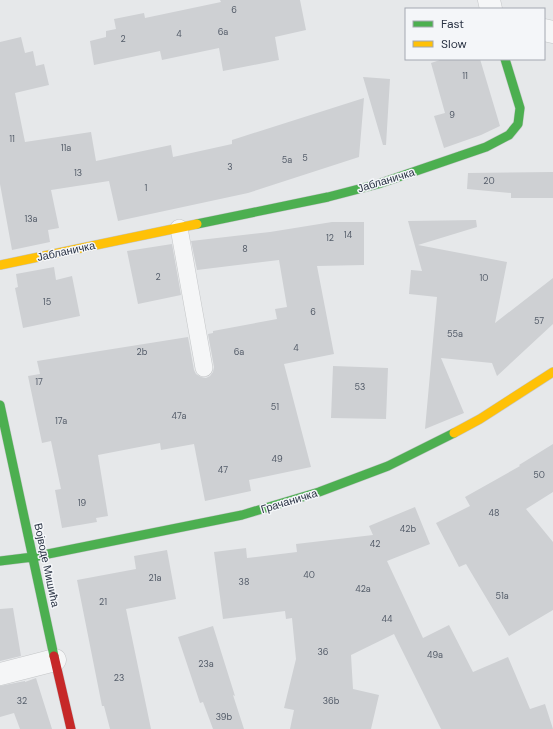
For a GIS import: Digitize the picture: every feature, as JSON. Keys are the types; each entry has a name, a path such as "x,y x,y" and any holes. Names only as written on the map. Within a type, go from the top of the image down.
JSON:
{"street":[{"name":"Јабланичка","path":"0,265 320,198 378,184 492,144 509,134 518,124 520,108 506,60"},
{"name":"Грачаничка","path":"0,561 33,557 242,515 319,492 388,466 480,419 553,372"},
{"name":"Војводе Мишића","path":"0,405 71,729"},
{"path":"0,674 55,660"}],"lane":[{"path":"179,228 204,368"}],"building":[{"path":"220,0 300,0 306,30 275,37 279,60 223,71 219,48 162,60 160,51 94,65 90,41 106,37 106,31 116,29 114,19 144,13 145,18 221,2"},
{"path":"21,37 25,53 33,51 36,66 44,64 49,85 15,93 25,142 91,132 96,161 171,145 173,157 232,144 232,140 364,98 359,157 248,193 118,221 109,181 51,190 59,228 48,230 50,242 12,250 0,184 0,42"},
{"path":"440,60 480,60 500,126 481,135 444,148 434,116 445,113 431,63"},
{"path":"363,77 390,79 386,145 383,145"},
{"path":"553,172 553,198 511,198 511,193 467,189 468,173"},
{"path":"476,220 477,227 418,245 507,262 495,323 553,278 553,324 497,376 492,363 441,358 464,413 425,429 437,297 409,294 411,270 422,271 408,221"},
{"path":"332,222 364,222 364,265 317,266 334,354 284,364 311,467 249,480 251,491 205,501 194,444 161,450 160,443 98,455 108,516 96,518 97,522 62,528 55,490 61,489 51,441 42,443 28,376 40,374 37,361 188,337 194,370 196,374 206,378 213,372 214,367 208,334 213,333 213,331 277,319 275,309 287,307 279,260 197,270 191,241 270,232"},
{"path":"172,244 181,295 138,304 127,251"},
{"path":"54,267 56,280 72,276 80,316 23,328 15,288 18,287 16,274"},
{"path":"333,366 388,368 386,419 331,418"},
{"path":"553,444 553,492 526,509 553,542 553,610 509,636 466,564 459,567 436,523 470,506 465,497 520,466 519,465"},
{"path":"415,507 430,544 387,561 423,638 449,625 473,672 508,657 530,709 545,704 553,729 441,729 394,634 351,655 353,689 379,695 371,729 290,729 294,710 284,708 296,659 292,618 286,619 285,611 223,619 214,552 246,548 247,558 297,552 296,544 373,535 369,526"},
{"path":"167,550 176,599 126,609 151,729 110,729 104,706 102,706 77,580 136,569 134,556"},
{"path":"13,608 21,656 0,661 0,609"},
{"path":"213,626 244,729 213,729 203,702 200,703 178,637"},
{"path":"36,678 52,729 20,729 14,713 0,717 0,686 25,682"}],"traffic: fast":[{"path":"197,224 328,197 378,184 486,147 509,135 518,124 520,108 505,60"},
{"path":"0,405 54,656"},
{"path":"0,561 33,557 242,515 319,492 388,466 454,433"}],"traffic: slow":[{"path":"0,265 197,224"},
{"path":"454,433 480,419 553,372"}],"traffic: jam":[{"path":"54,656 71,729"}]}
